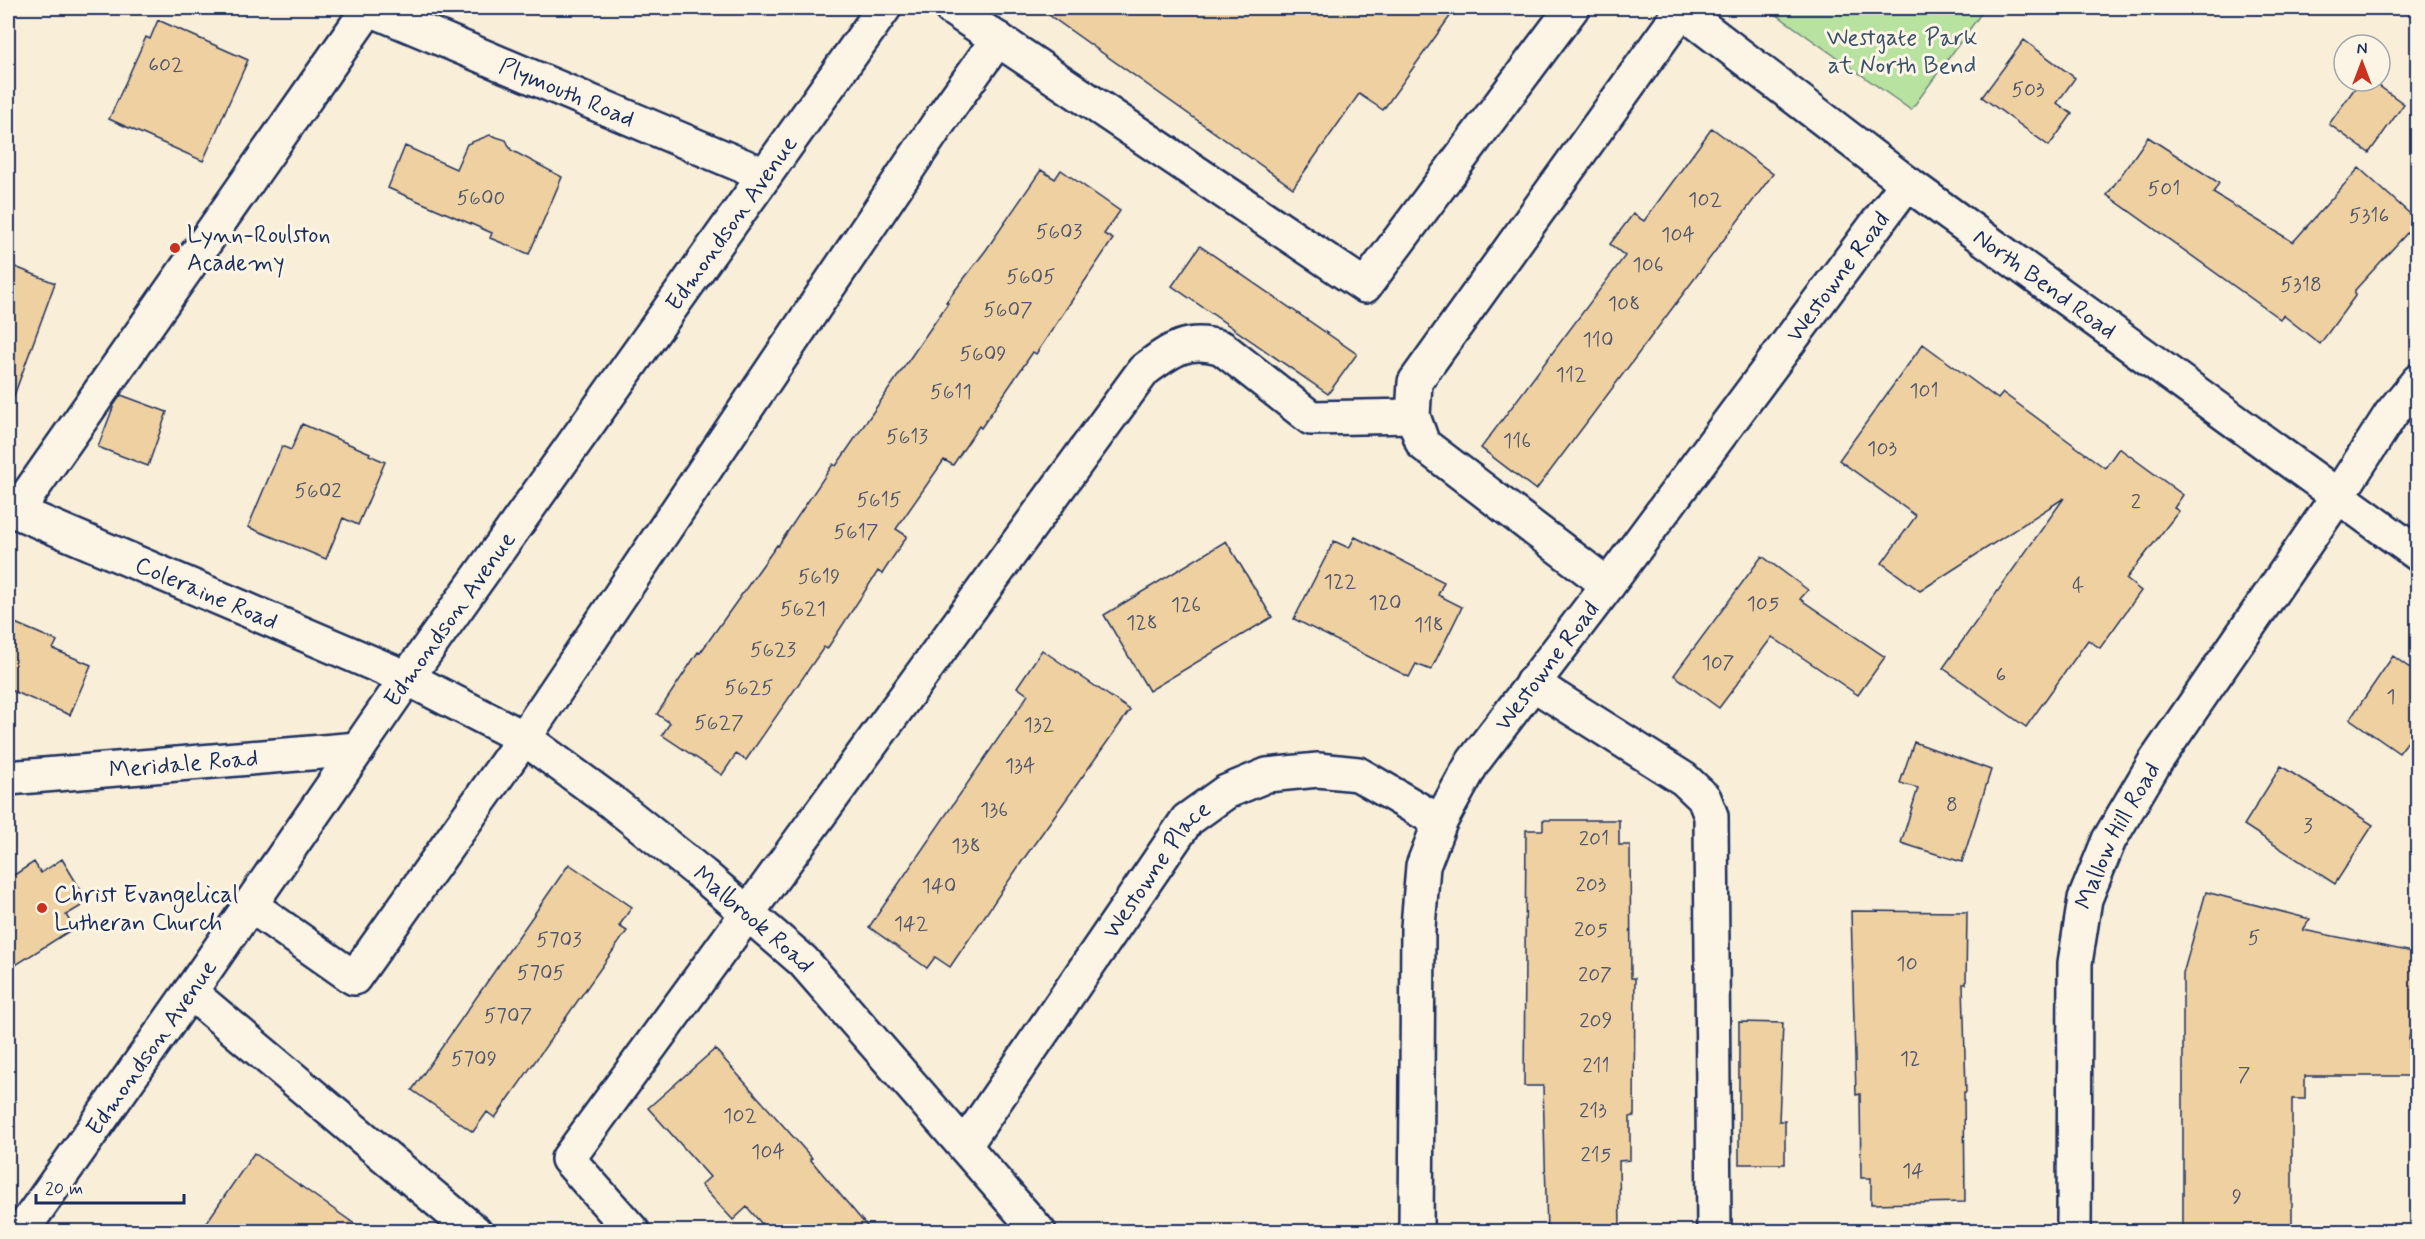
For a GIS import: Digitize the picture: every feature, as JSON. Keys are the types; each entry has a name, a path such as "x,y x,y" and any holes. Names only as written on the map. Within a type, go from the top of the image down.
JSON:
{"street":[{"name":"Plymouth Road","path":"369,8 765,175"},
{"path":"12,510 369,8"},
{"name":"Edmondson Avenue","path":"21,1232 407,678 884,8"},
{"path":"250,905 354,978 524,738 939,122 978,19 1365,286 1572,8"},
{"path":"1608,585 1423,444 1413,416 1415,382 1680,9"},
{"name":"North Bend Road","path":"1680,9 1907,183 2418,554"},
{"name":"Westowne Road","path":"1416,1232 1418,927 1423,866 1440,822 1473,762 1608,585 1907,183"},
{"path":"633,1232 568,1159 1144,370 1168,352 1184,344 1207,344 1222,348 1311,418 1413,416"},
{"name":"Mallow Hill Road","path":"2074,1232 2075,963 2085,899 2109,840 2155,762 2338,496 2391,414 2418,381"},
{"name":"Coleraine Road","path":"12,510 407,678"},
{"name":"Malbrook Road","path":"407,678 524,738 613,803 803,961 1039,1232"},
{"path":"1532,683 1684,779 1704,798 1711,816 1714,1232"},
{"name":"Meridale Road","path":"8,778 358,749"},
{"name":"Westowne Place","path":"965,1145 1188,820 1226,792 1267,775 1318,770 1358,774 1440,822"},
{"path":"190,992 475,1232"}],"green space":[{"name":"Westgate Park at North Bend","path":"1767,8 1985,8 1911,110"}],"building":[{"path":"1039,8 1456,8 1383,110 1359,94 1293,188"},
{"path":"158,20 248,60 203,161 109,119 146,37 150,39"},
{"path":"2024,40 2075,78 2057,103 2072,114 2049,146 1982,97"},
{"path":"2351,93 2389,93 2404,104 2369,153 2329,124"},
{"path":"1712,128 1773,174 1536,490 1481,448 1625,256 1610,244 1633,214 1644,221"},
{"path":"490,135 506,140 511,150 562,177 529,254 490,238 492,233 388,188 405,146 456,169 467,144"},
{"path":"2148,137 2219,183 2213,193 2293,242 2359,168 2418,221 2355,290 2355,296 2320,344 2283,315 2280,319 2107,195"},
{"path":"1041,170 1055,179 1061,170 1120,211 1104,234 1113,239 1036,354 1033,352 981,428 979,426 953,465 944,460 896,529 907,536 882,574 878,571 827,649 824,647 746,760 736,754 722,775 662,735 670,723 657,714 698,652 700,653 778,546 833,464 836,466 948,303 946,302 986,250"},
{"path":"1200,246 1357,354 1328,394 1172,286"},
{"path":"8,264 55,283 12,401 8,400"},
{"path":"1923,344 1998,399 2003,393 2105,468 2119,448 2183,495 2174,508 2179,511 2126,579 2141,591 2100,648 2088,640 2026,727 1943,668 2064,498 1920,591 1882,563 1916,516 1839,460"},
{"path":"121,395 167,412 148,466 98,447 114,405"},
{"path":"302,424 370,453 369,455 385,462 358,525 343,518 326,559 248,527 282,446 291,450"},
{"path":"1355,537 1444,582 1438,595 1462,607 1431,670 1416,664 1409,677 1294,619 1334,541 1349,548"},
{"path":"1226,541 1272,617 1149,691 1104,615"},
{"path":"1762,556 1808,590 1800,599 1885,657 1858,695 1772,637 1719,708 1674,675"},
{"path":"8,620 57,641 53,649 91,665 70,715 8,689"},
{"path":"1042,650 1130,710 950,967 935,957 927,968 869,927 1028,695 1017,687"},
{"path":"2393,656 2418,674 2418,728 2399,753 2350,719"},
{"path":"1914,742 1991,770 1962,862 1901,843 1918,788 1900,783"},
{"path":"2281,766 2373,825 2335,884 2244,825"},
{"path":"1543,820 1619,820 1619,845 1630,845 1631,978 1635,978 1634,1116 1630,1117 1630,1160 1619,1161 1620,1232 1547,1232 1543,1086 1524,1086 1526,830 1543,830"},
{"name":"Christ Evangelical Lutheran Church","path":"62,859 88,902 66,915 74,928 8,970 8,879 34,862 41,873"},
{"path":"569,864 632,907 619,926 627,931 495,1118 487,1112 473,1132 412,1090"},
{"path":"2206,892 2310,919 2303,930 2418,953 2418,1001 2409,1038 2410,1076 2305,1076 2305,1099 2292,1099 2292,1230 2183,1230 2183,974"},
{"path":"1851,911 1967,912 1966,984 1963,984 1966,1092 1964,1092 1965,1202 1871,1204 1871,1178 1861,1178 1860,1094 1856,1095"},
{"path":"1739,1022 1783,1023 1779,1121 1785,1121 1785,1164 1739,1164"},
{"path":"715,1049 812,1158 810,1159 872,1232 769,1232 747,1207 733,1220 701,1185 710,1177 648,1108"},
{"path":"254,1153 366,1232 200,1232"}],"place":[{"name":"Lynn-Roulston Academy","path":"175,248"},
{"name":"Christ Evangelical Lutheran Church","path":"42,908"}]}
